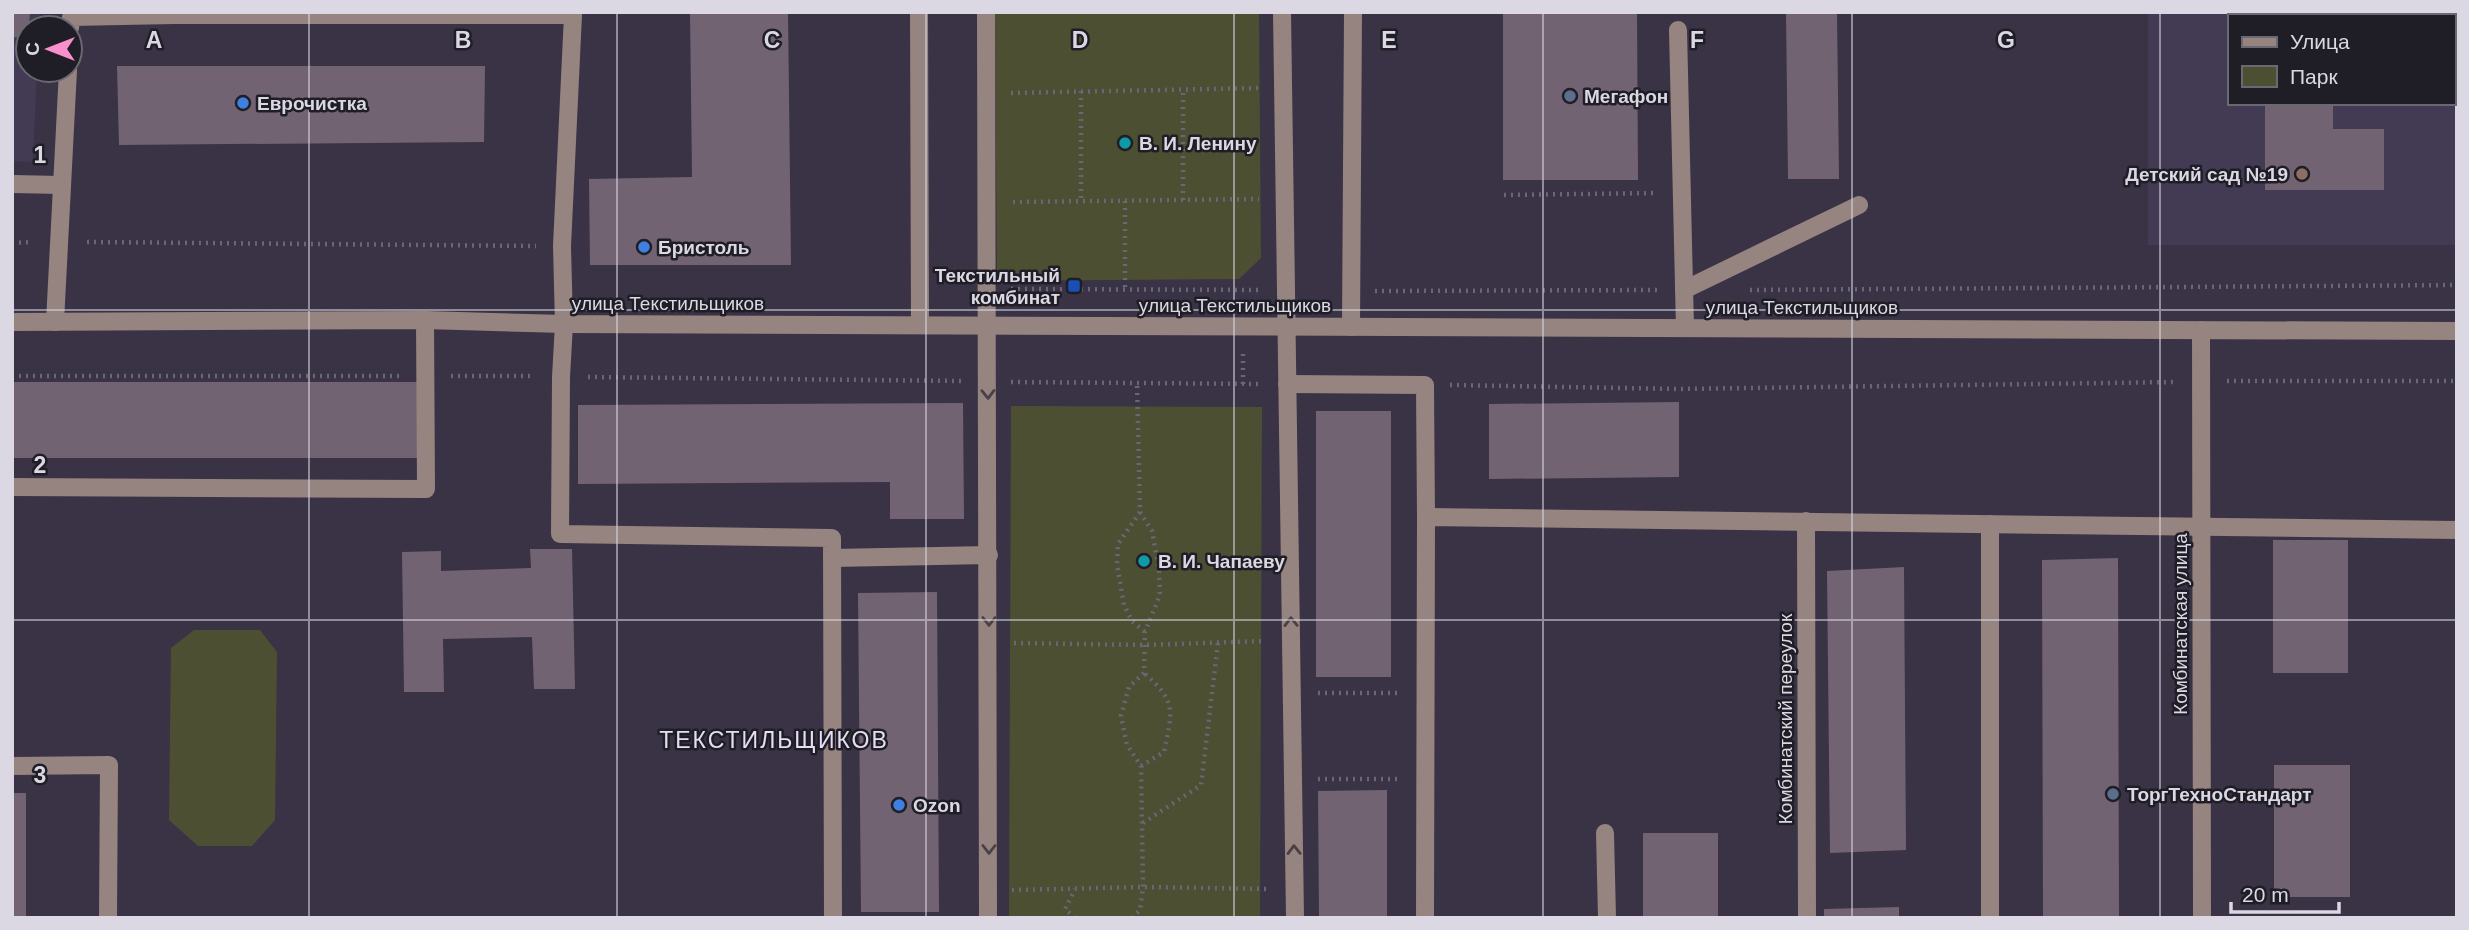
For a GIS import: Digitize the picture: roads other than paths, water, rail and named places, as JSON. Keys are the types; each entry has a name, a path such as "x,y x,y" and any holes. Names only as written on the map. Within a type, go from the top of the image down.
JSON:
{"street":[{"path":"919,12 920,325"},
{"path":"986,12 988,918"},
{"path":"1282,12 1295,918"},
{"path":"1351,327 1353,13"},
{"path":"84,17 573,15 562,246 564,324 560,534 832,538 833,918"},
{"path":"1678,30 1685,328"},
{"path":"55,322 67,84"},
{"path":"12,184 61,185"},
{"path":"1684,290 1859,205"},
{"path":"12,487 426,489 425,320"},
{"name":"улица Текстильщиков","path":"12,322 425,320 564,324 2457,331"},
{"name":"Комбинатская улица","path":"2201,330 2202,918"},
{"path":"1287,384 1425,385 1425,918"},
{"path":"1426,517 2457,530"},
{"name":"Комбинатский переулок","path":"1806,521 1807,918"},
{"path":"1990,524 1990,918"},
{"path":"832,558 989,555"},
{"path":"12,766 109,765 108,918"},
{"path":"1605,833 1607,918"}],"place":[{"name":"Мегафон","path":"1570,96"},
{"name":"Еврочистка","path":"243,103"},
{"name":"В. И. Ленину","path":"1125,143"},
{"name":"Детский сад №19","path":"2302,174"},
{"name":"Бристоль","path":"644,247"},
{"name":"Текстильный комбинат","path":"1074,286"},
{"name":"В. И. Чапаеву","path":"1144,561"},
{"name":"ТоргТехноСтандарт","path":"2113,794"},
{"name":"Ozon","path":"899,805"}],"district":[{"name":"ТЕКСТИЛЬЩИКОВ","path":"774,740"}]}
